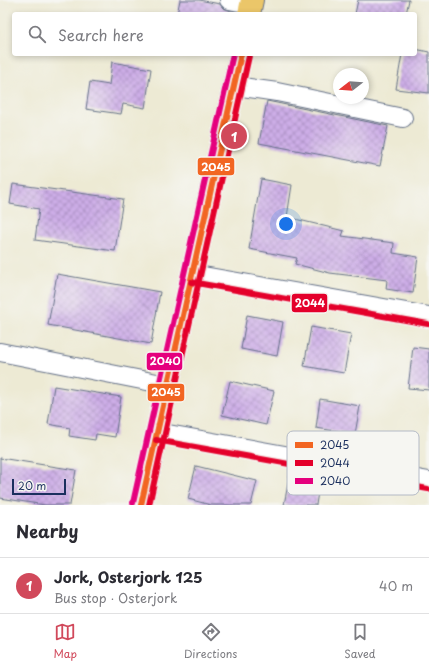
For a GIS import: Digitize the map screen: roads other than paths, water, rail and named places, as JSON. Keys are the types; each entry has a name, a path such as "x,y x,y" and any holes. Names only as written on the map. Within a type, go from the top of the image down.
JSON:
{"main road":[{"path":"141,505 241,56"}],"street":[{"path":"229,0 250,6"},
{"path":"235,86 277,92 403,118"},
{"path":"192,274 429,316"},
{"path":"0,352 167,385"},
{"path":"157,432 287,455"},
{"path":"419,479 429,481"}],"place":[{"name":"Jork, Osterjork 125","path":"234,136"}]}
